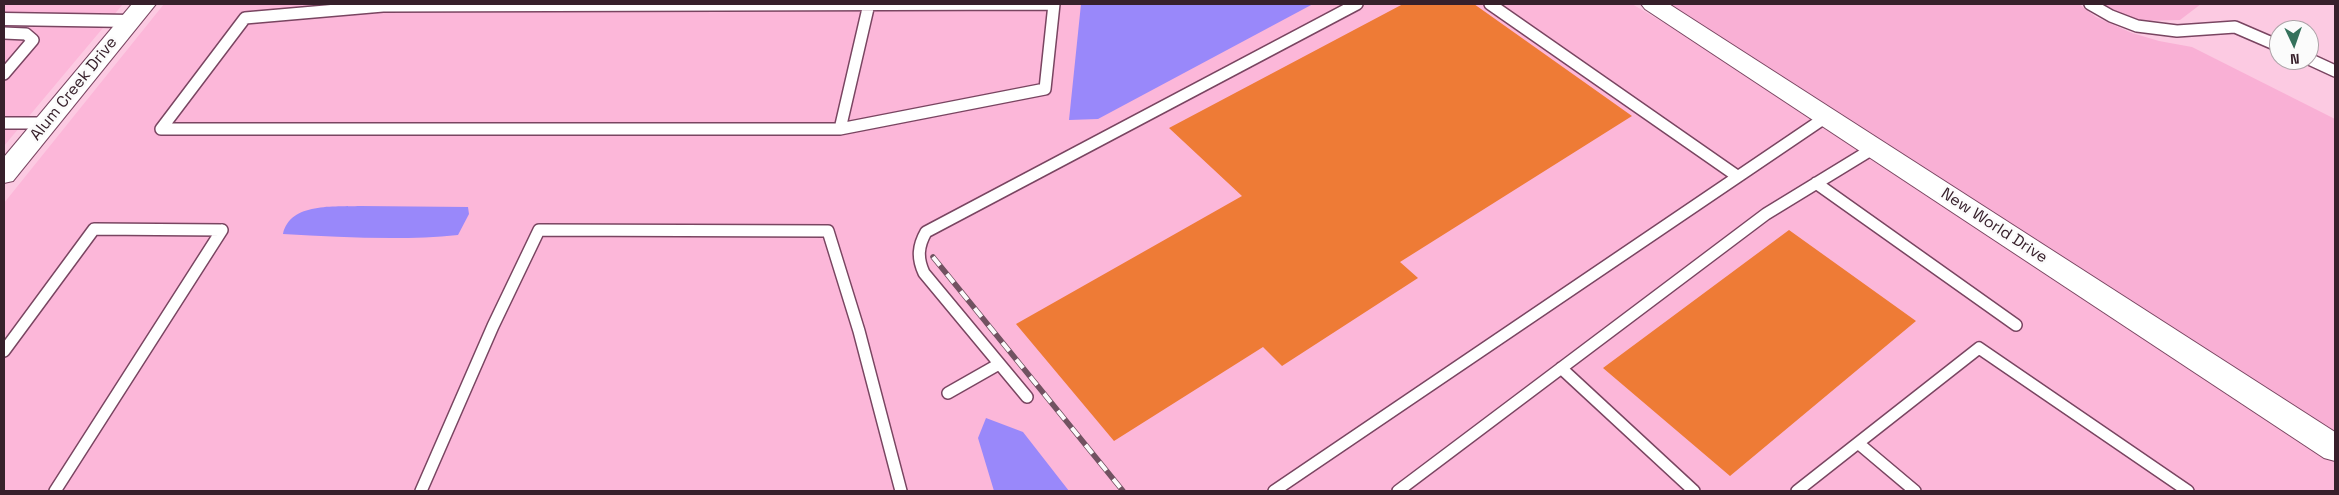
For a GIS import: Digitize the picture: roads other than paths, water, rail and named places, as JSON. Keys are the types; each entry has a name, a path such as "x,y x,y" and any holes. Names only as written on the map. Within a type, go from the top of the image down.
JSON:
{"street":[{"name":"New World Drive","path":"1653,4 2335,448"},
{"path":"4,19 137,12"},
{"name":"Alum Creek Drive","path":"4,174 137,12"}],"lane":[{"path":"1054,4 1044,89 840,129 161,129 245,18 383,6 868,5 1054,4"},
{"path":"1027,397 928,280 919,266 920,242 926,232 1357,4"},
{"path":"1490,4 1737,176"},
{"path":"2090,4 2111,16 2137,26 2177,31 2235,27 2269,42"},
{"path":"840,129 868,5"},
{"path":"4,33 26,34 33,40 4,74"},
{"path":"2319,64 2335,71"},
{"path":"1274,491 1826,117"},
{"path":"4,123 45,124"},
{"path":"1398,491 1766,214 1874,148"},
{"path":"1816,183 2016,325"},
{"path":"4,351 94,229 222,230 55,491"},
{"path":"421,491 492,326 539,230 828,231 859,332 901,491"},
{"path":"1797,491 1979,348 2188,491"},
{"path":"948,393 999,364"},
{"path":"1561,368 1694,491"},
{"path":"1858,444 1915,491"}],"railway":[{"path":"933,257 1123,491"}]}
